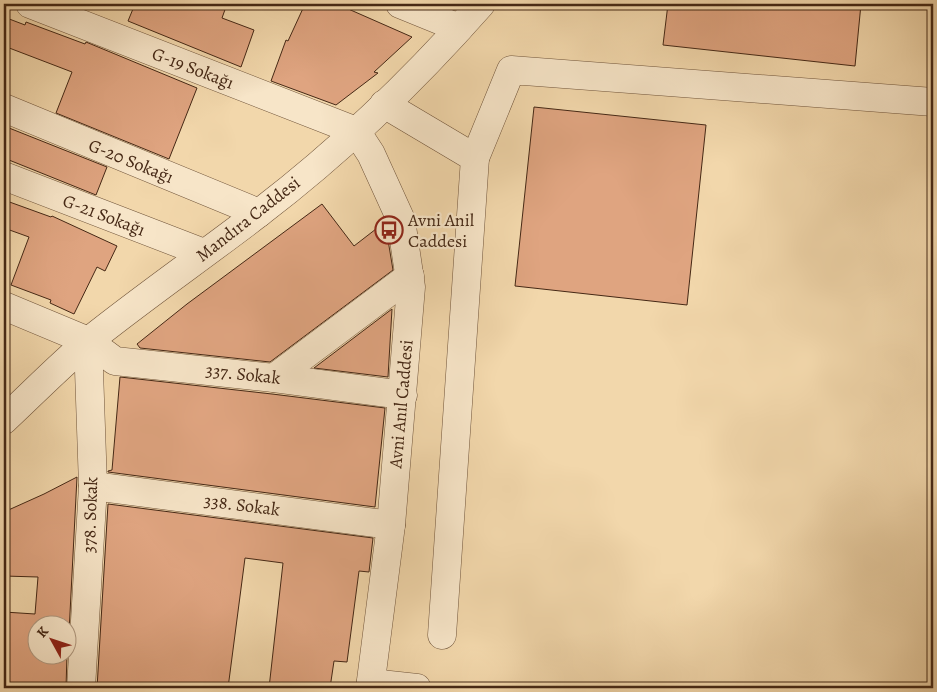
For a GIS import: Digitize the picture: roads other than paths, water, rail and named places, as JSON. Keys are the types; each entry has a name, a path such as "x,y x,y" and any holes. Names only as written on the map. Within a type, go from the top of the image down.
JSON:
{"street":[{"name":"G-19 Sokağı","path":"30,4 356,131"},
{"path":"400,4 459,28"},
{"name":"Mandıra Caddesi","path":"4,420 88,342 259,212 356,131 481,4"},
{"path":"442,635 475,158 511,70 933,102"},
{"path":"384,104 475,158"},
{"name":"G-20 Sokağı","path":"4,108 259,212"},
{"name":"Avni Anıl Caddesi","path":"356,131 371,154 401,220 411,287 391,525 370,686"},
{"name":"G-21 Sokağı","path":"4,176 204,253"},
{"path":"274,378 410,276"},
{"name":"337. Sokak","path":"4,306 88,342 115,361 274,378 403,395"},
{"name":"378. Sokak","path":"80,688 93,486 88,342"},
{"name":"338. Sokak","path":"93,486 391,525"},
{"path":"370,686 417,688"}],"place":[{"name":"Avni Anil Caddesi","path":"389,230"}]}
